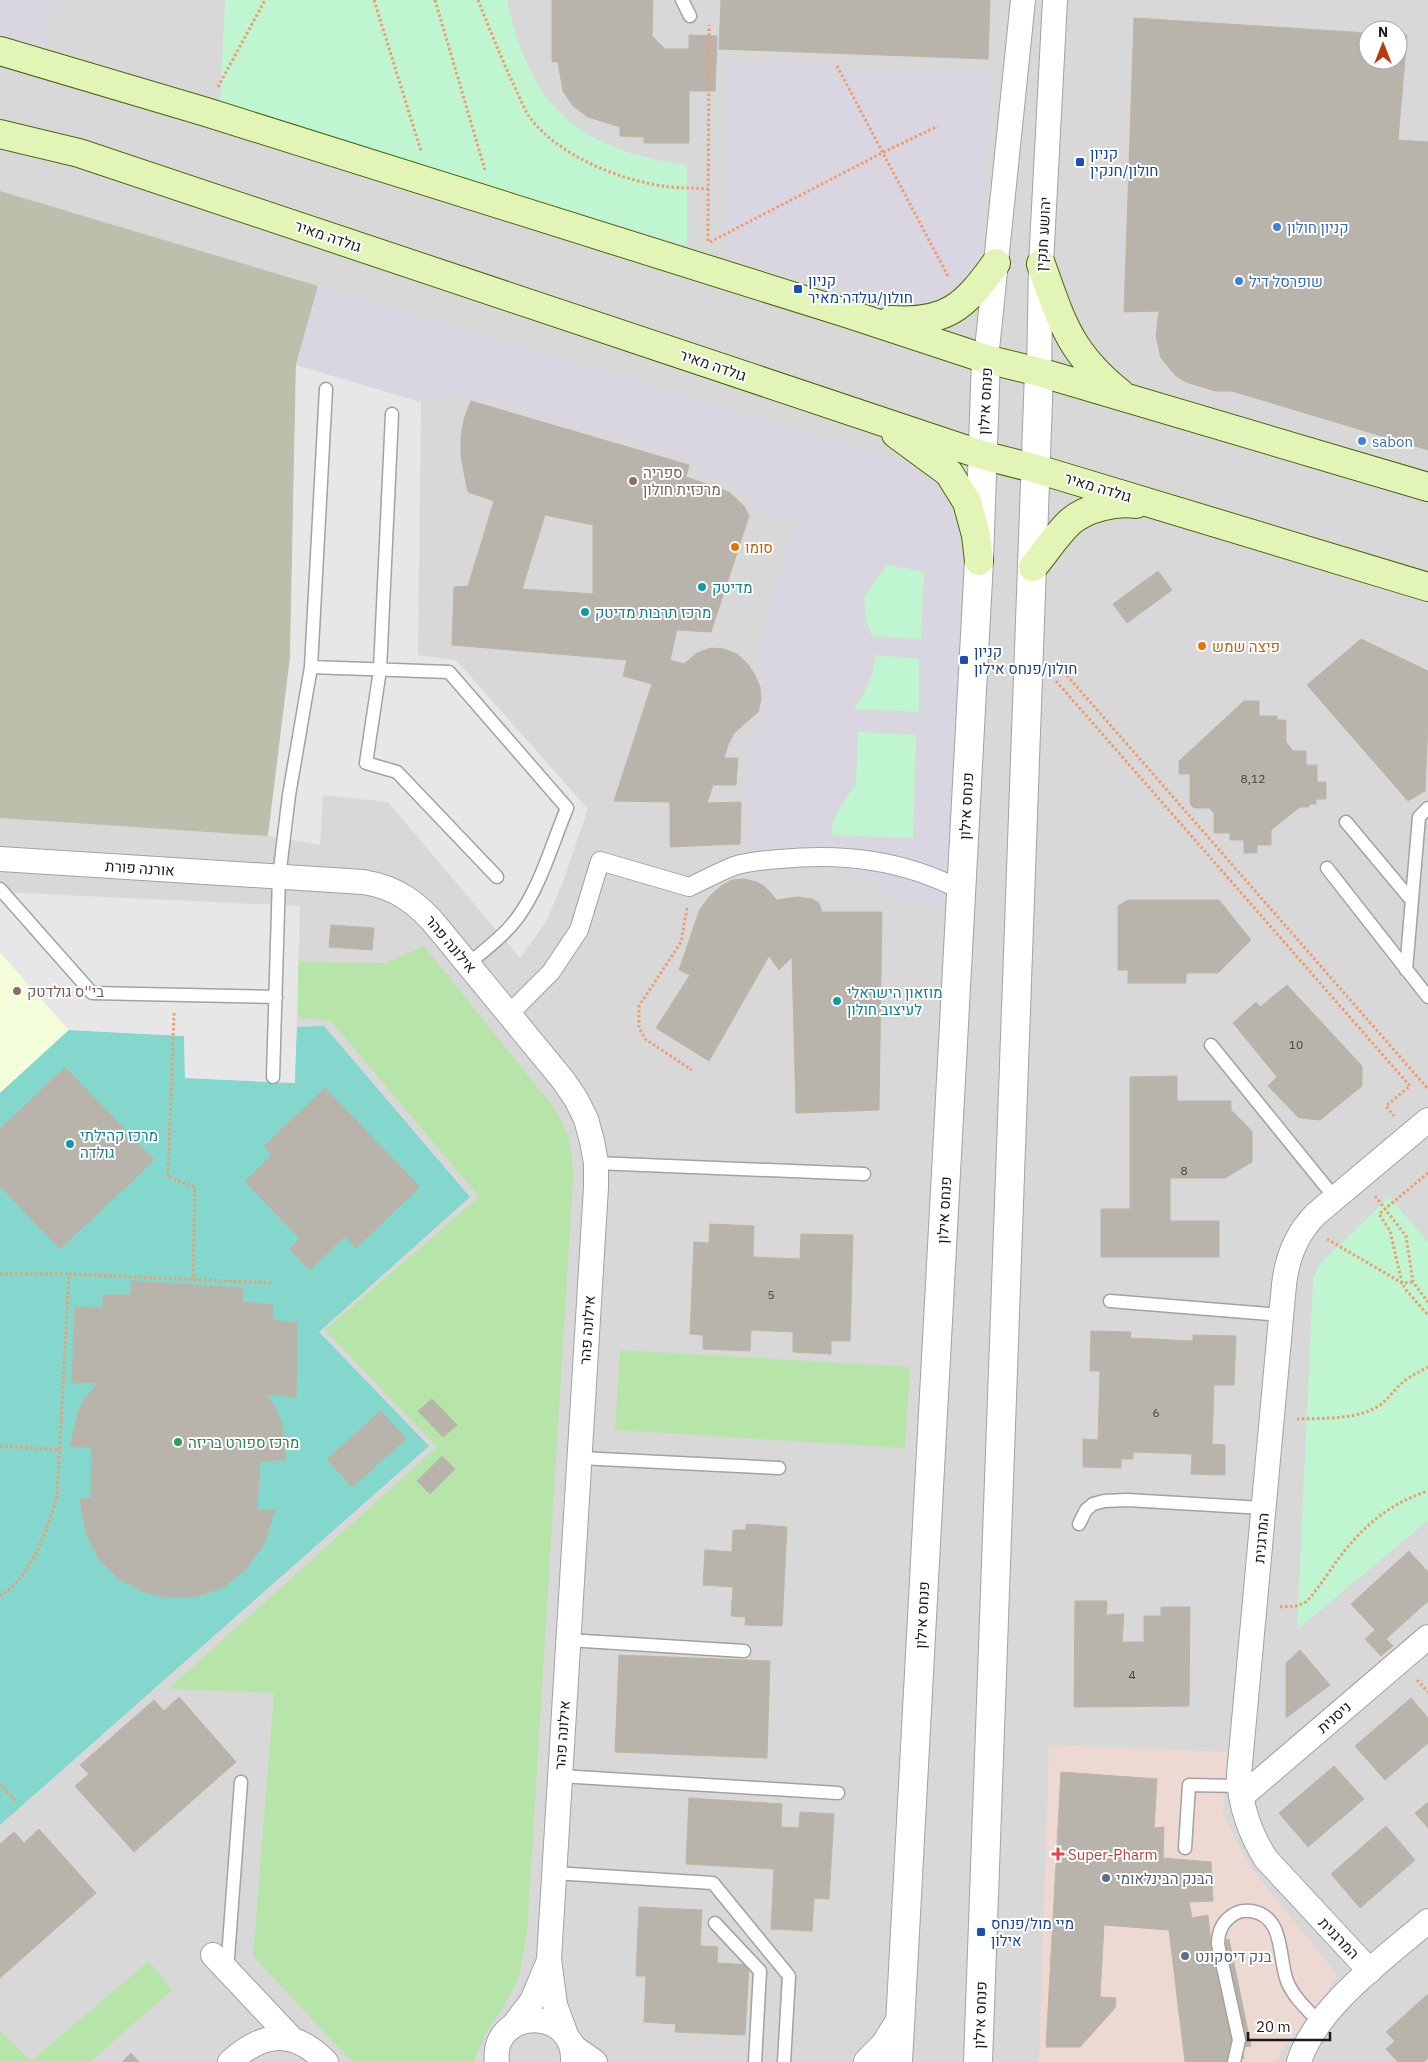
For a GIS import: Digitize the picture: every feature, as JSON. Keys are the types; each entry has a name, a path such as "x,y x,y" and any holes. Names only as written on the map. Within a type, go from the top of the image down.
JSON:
{"main road":[{"path":"0,51 206,112 849,314 986,359 1039,372 1428,487"},
{"name":"גולדה מאיר","path":"0,134 79,153 982,455 1036,469 1428,587"},
{"path":"849,314 913,322 931,319 950,312 963,303 977,289 996,263"},
{"path":"1041,264 1070,340 1087,364 1127,399"},
{"path":"852,412 898,435 949,473 968,502 976,535 979,561"},
{"path":"1033,567 1070,522 1083,514 1108,505 1130,503 1164,507"}],"street":[{"path":"986,359 1023,0"},
{"name":"יהושע חנקין","path":"1036,469 1041,264 1055,0"},
{"name":"פנחס אילון","path":"898,2062 979,561 986,359"},
{"name":"פנחס אילון","path":"978,2062 1036,469"},
{"path":"509,1014 551,972 579,930 600,861 689,887 735,866 750,862 805,857 849,857 916,870 961,890"},
{"name":"אורנה פורת","path":"0,858 280,877"},
{"name":"אילונה פהר","path":"280,877 363,882 396,891 426,914 563,1080 576,1099 589,1130 596,1163 596,1187 549,1959 555,2005 569,2046 595,2062"},
{"name":"המרגנית","path":"1370,1970 1266,1859 1250,1829 1240,1792 1240,1763 1281,1314 1289,1255 1305,1226 1335,1198 1428,1120"},
{"name":"ניסנית","path":"1240,1792 1428,1637"},
{"path":"1299,2059 1320,2023 1340,1999 1370,1970 1428,1921"},
{"name":"אילונה פהר","path":"497,2062 500,2040 532,2002 549,1959"},
{"path":"220,1963 292,2039"},
{"path":"512,2027 523,2022 541,2020 552,2024 569,2046"},
{"path":"980,2020 989,2049 996,2062"},
{"path":"868,2062 885,2045 900,2021"},
{"path":"230,2062 242,2051 263,2041 277,2038 292,2039 307,2045 326,2062"}],"lane":[{"path":"682,0 690,16"},
{"path":"273,1077 280,877 289,795 311,667 326,389"},
{"path":"392,414 380,670 366,763 397,772 497,877"},
{"path":"311,667 449,672 567,808 531,896 503,934 468,964"},
{"path":"1406,970 1419,817 1428,808"},
{"path":"1346,822 1412,901"},
{"path":"1327,868 1428,997"},
{"path":"0,889 92,993 276,997"},
{"path":"1211,1045 1335,1198"},
{"path":"596,1163 864,1174"},
{"path":"1110,1301 1281,1314"},
{"path":"580,1458 779,1468"},
{"path":"1079,1524 1086,1510 1093,1504 1104,1501 1127,1500 1263,1508"},
{"path":"568,1640 744,1651"},
{"path":"560,1776 838,1793"},
{"path":"220,1963 241,1782"},
{"path":"1185,1848 1189,1785 1240,1792"},
{"path":"554,1873 713,1883 789,1976 784,2062"},
{"path":"1234,2062 1239,2040 1218,1944 1218,1936 1222,1926 1229,1917 1241,1910 1258,1912 1268,1918 1274,1926 1287,1981 1293,1992 1320,2023"},
{"path":"715,1923 760,1971 755,2062"}],"path":[{"path":"206,112 235,53 265,0"},
{"path":"374,0 431,183"},
{"path":"435,0 494,202"},
{"path":"478,0 504,66 527,113 544,135 573,155 622,175 669,187 708,189"},
{"path":"690,16 709,20 708,243"},
{"path":"837,66 963,303"},
{"path":"677,260 882,153 938,126"},
{"path":"1057,664 1428,1089"},
{"path":"1050,674 1410,1086 1386,1106 1410,1135"},
{"path":"689,887 681,942 639,1006 639,1027 645,1039 692,1070"},
{"path":"174,995 168,1177 195,1187 193,1280"},
{"path":"1428,1173 1379,1214 1390,1231 1402,1283 1428,1315"},
{"path":"1360,1178 1406,1236 1413,1282 1428,1302"},
{"path":"1305,1226 1402,1283 1413,1282"},
{"path":"0,1274 69,1274 271,1283"},
{"path":"0,1596 10,1590 31,1561 48,1526 57,1497 69,1274"},
{"path":"1272,1420 1338,1417 1362,1413 1377,1407 1400,1384 1428,1367"},
{"path":"0,1446 60,1450"},
{"path":"1254,1609 1296,1606 1306,1602 1346,1548 1378,1516 1399,1502 1428,1491"},
{"path":"0,1784 16,1801"}],"shaded area":[{"path":"0,0 1428,0 1428,2062 0,2062"},
{"path":"0,0 49,0 48,57 0,42"},
{"path":"225,0 507,0 517,37 530,69 545,95 565,117 588,134 616,148 649,158 687,165 687,246 220,104"},
{"path":"727,62 991,72 980,254 972,273 961,288 941,304 909,304 725,255"},
{"path":"0,191 318,286 296,365 290,658 268,836 0,818"},
{"path":"318,286 920,467 947,482 967,528 952,908 898,903 879,885 853,871 781,866 750,872 747,749 751,734 764,717 769,693 765,672 757,655 795,520 758,511 748,496 735,486 697,472 699,464 465,393 421,402 296,365","holes":["886,563 926,570 922,641 871,638 864,619 862,596","873,653 921,656 921,715 849,711 866,685 871,672","856,730 918,733 915,840 828,837 832,818 854,782"]},
{"path":"296,365 421,402 418,655 456,660 588,809 564,879 546,922 520,958 388,802 323,795 320,845 268,836 290,658"},
{"path":"887,565 924,572 921,639 872,636 866,619 864,597"},
{"path":"876,655 919,659 919,712 854,709 868,684"},
{"path":"858,732 916,735 913,838 831,835 834,818 856,783"},
{"path":"0,892 300,906 295,1083 185,1078 184,1036 69,1030 0,952"},
{"name":"בי''ס גולדטק","path":"0,952 69,1030 0,1093"},
{"path":"324,1026 470,1197 319,1332 429,1446 0,1825 0,1093 69,1030 184,1036 185,1078 294,1083 297,1027"},
{"path":"1389,1197 1428,1242 1428,1520 1297,1630 1313,1280 1319,1265"},
{"path":"1049,1745 1227,1752 1223,1813 1247,1863 1338,1976 1274,2062 1039,2062"}],"green space":[{"path":"424,946 555,1109 564,1126 570,1144 572,1162 573,1181 527,1933 519,1977 503,2008 485,2034 474,2062 352,2062 253,1956 274,1693 168,1689 437,1447 325,1330 479,1197 331,1021 298,1017 298,962 385,963"},
{"path":"620,1350 910,1367 905,1448 615,1430"},
{"path":"149,1961 172,1990 90,2062 0,2062 0,2031 31,2061"}],"building":[{"path":"552,0 653,0 652,36 665,49 689,49 689,35 717,36 715,91 689,91 689,143 644,143 644,137 620,136 620,127 588,117 573,106 563,91 558,62 552,62"},
{"path":"721,0 990,0 988,59 719,49"},
{"name":"קניון חולון","path":"1134,18 1358,32 1358,70 1404,70 1398,140 1428,142 1428,450 1232,391 1215,391 1186,382 1176,376 1161,358 1156,336 1159,311 1124,312"},
{"name":"מרכז תרבות מדיטק","path":"471,401 689,465 686,477 729,492 744,506 749,516 711,632 677,630 670,660 684,664 697,653 711,648 724,649 737,654 747,663 760,687 761,700 758,712 734,733 724,758 738,758 736,785 713,785 707,803 741,802 740,844 670,847 670,802 614,801 652,684 623,676 627,660 452,645 454,587 468,586 494,501 468,492 461,456 461,437 464,419","holes":["545,515 593,525 593,594 522,589"]},
{"path":"1158,571 1172,590 1127,623 1113,604"},
{"path":"1361,639 1428,671 1425,791 1408,801 1307,685"},
{"path":"1244,701 1259,701 1259,716 1277,716 1277,720 1286,720 1286,742 1293,751 1306,751 1306,765 1317,765 1317,782 1326,782 1326,799 1316,799 1316,804 1310,804 1309,807 1300,807 1271,830 1271,845 1257,845 1257,853 1244,853 1244,840 1230,840 1230,833 1214,833 1214,813 1209,808 1194,808 1190,804 1190,774 1179,774 1179,761"},
{"name":"מוזאון הישראלי לעיצוב חולון","path":"744,879 764,886 777,900 797,897 812,899 819,903 822,912 882,912 879,1110 796,1113 792,957 779,970 769,956 709,1061 656,1028 690,975 679,970 700,909 721,886 732,880"},
{"path":"1128,900 1219,900 1251,940 1218,973 1186,973 1186,983 1128,983 1128,970 1118,970 1118,906"},
{"path":"331,925 374,928 372,950 329,947"},
{"path":"1287,985 1362,1066 1362,1086 1320,1120 1299,1118 1268,1086 1277,1077 1233,1023 1256,1002 1260,1007"},
{"name":"מרכז קהילתי גולדה","path":"65,1067 154,1160 60,1249 0,1186 0,1129"},
{"path":"1177,1076 1177,1101 1231,1101 1231,1110 1252,1131 1252,1162 1225,1178 1170,1178 1170,1221 1219,1221 1219,1257 1101,1257 1101,1209 1130,1209 1130,1077"},
{"path":"325,1088 420,1187 356,1248 345,1236 310,1270 289,1249 300,1239 245,1181 272,1154 264,1146"},
{"path":"710,1224 754,1226 753,1257 800,1259 801,1234 853,1235 850,1341 831,1341 831,1354 793,1352 793,1332 751,1330 750,1351 703,1349 703,1335 690,1334 694,1242 709,1243"},
{"name":"מרכז ספורט בריזה","path":"131,1281 243,1288 242,1302 273,1305 272,1320 297,1323 296,1397 265,1394 274,1405 282,1424 286,1460 260,1461 257,1510 275,1510 264,1544 246,1569 224,1587 198,1596 170,1598 144,1592 119,1579 99,1559 86,1533 80,1499 91,1498 92,1447 70,1446 78,1412 84,1399 98,1383 72,1383 75,1307 103,1308 103,1295 131,1295"},
{"path":"1091,1331 1131,1332 1130,1338 1193,1341 1193,1335 1236,1336 1234,1385 1214,1385 1212,1444 1225,1445 1225,1475 1191,1474 1192,1454 1133,1452 1133,1459 1121,1459 1121,1468 1083,1467 1083,1439 1098,1440 1100,1371 1090,1371"},
{"path":"432,1399 457,1425 443,1437 418,1411"},
{"path":"381,1411 406,1439 352,1487 327,1459"},
{"path":"442,1456 455,1469 430,1494 417,1481"},
{"path":"746,1524 787,1527 782,1626 745,1625 746,1617 731,1616 733,1587 703,1585 705,1550 732,1552 733,1530 746,1530"},
{"path":"1409,1551 1428,1572 1428,1601 1386,1639 1393,1646 1381,1656 1365,1639 1375,1630 1351,1604"},
{"path":"1075,1601 1107,1601 1106,1615 1124,1614 1122,1642 1144,1642 1144,1616 1161,1616 1161,1607 1190,1607 1189,1706 1074,1707"},
{"path":"1300,1650 1330,1685 1286,1718 1286,1663"},
{"path":"619,1655 770,1661 767,1758 615,1752"},
{"path":"179,1697 236,1762 134,1852 75,1786 89,1774 80,1765 154,1700 164,1711"},
{"path":"1411,1698 1428,1718 1428,1743 1385,1780 1355,1746"},
{"path":"1334,1766 1364,1799 1308,1847 1279,1813"},
{"path":"1061,1772 1157,1779 1154,1828 1164,1827 1163,1858 1211,1862 1213,1901 1189,1902 1192,1918 1208,1915 1211,1944 1229,1939 1251,2046 1241,2047 1244,2058 1224,2062 1185,2062 1169,1930 1104,1925 1100,1997 1116,1998 1115,2008 1080,2047 1046,2047"},
{"path":"689,1798 782,1804 781,1827 799,1828 800,1812 834,1814 829,1899 814,1898 812,1931 771,1929 774,1869 686,1864"},
{"path":"1428,1802 1428,1828 1415,1813"},
{"path":"1386,1826 1415,1860 1360,1908 1331,1874"},
{"path":"39,1829 96,1893 0,1978 0,1844 14,1832 24,1843"},
{"path":"639,1907 702,1910 700,1946 718,1947 717,1963 749,1965 745,2035 675,2032 676,2024 644,2022 646,1976 636,1976"},
{"path":"1428,1994 1428,2058 1424,2062 1398,2062 1386,2049 1395,2041 1386,2032"},
{"path":"131,2053 139,2062 122,2062"}],"place":[{"name":"קניון חולון/חנקין","path":"1080,162"},
{"name":"קניון חולון","path":"1277,227"},
{"name":"שופרסל דיל","path":"1239,281"},
{"name":"קניון חולון/גולדה מאיר","path":"798,289"},
{"name":"sabon","path":"1362,441"},
{"name":"ספריה מרכזית חולון","path":"633,481"},
{"name":"סומו","path":"735,547"},
{"name":"מדיטק","path":"702,587"},
{"name":"מרכז תרבות מדיטק","path":"585,612"},
{"name":"פיצה שמש","path":"1202,646"},
{"name":"קניון חולון/פנחס אילון","path":"964,660"},
{"name":"בי''ס גולדטק","path":"17,991"},
{"name":"מוזאון הישראלי לעיצוב חולון","path":"837,1001"},
{"name":"מרכז קהילתי גולדה","path":"70,1144"},
{"name":"מרכז ספורט בריזה","path":"178,1442"},
{"name":"Super-Pharm","path":"1058,1854"},
{"name":"הבנק הבינלאומי","path":"1106,1878"},
{"name":"מיי מול/פנחס אילון","path":"981,1932"},
{"name":"בנק דיסקונט","path":"1185,1956"}]}
